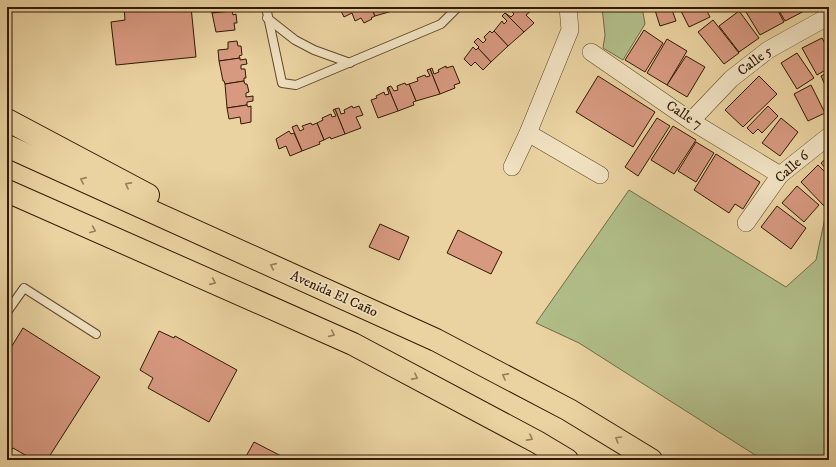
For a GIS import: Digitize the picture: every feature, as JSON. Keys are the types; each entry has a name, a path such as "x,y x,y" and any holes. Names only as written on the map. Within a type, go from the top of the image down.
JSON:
{"highway":[{"path":"7,120 178,211 233,248"},
{"name":"Avenida El Caño","path":"7,146 436,340 570,410 651,460"},
{"path":"7,191 353,344 537,442 567,460"},
{"path":"7,205 33,214 66,218"}],"street":[{"path":"512,167 528,134 570,30 568,7"},
{"name":"Calle 5","path":"691,121 731,79 768,50 829,16"},
{"name":"Calle 7","path":"591,52 691,121 780,175"},
{"path":"528,134 600,174"},
{"name":"Calle 6","path":"746,223 780,175 829,136"}],"lane":[{"path":"266,7 267,18 282,83 296,85 441,24 458,7"},
{"path":"267,18 295,40 314,50 350,63"},
{"path":"7,312 24,288 96,334"}],"green space":[{"path":"602,7 642,7 645,24 623,60 603,48 605,35"},
{"path":"629,190 786,287 816,260 829,199 829,460 763,460 579,343 536,323"}],"building":[{"path":"109,7 124,7 109,9"},
{"path":"124,7 191,7 196,57 116,65 111,22 125,20"},
{"path":"211,7 238,7 238,9 212,13"},
{"path":"349,7 371,7 375,16 364,23 361,18 355,21 352,13 344,17 341,11"},
{"path":"371,7 391,7 392,11 375,16"},
{"path":"516,7 528,7 531,11 526,15 534,23 524,32 505,13 511,17 514,14 512,12"},
{"path":"654,7 671,7 676,21 660,26"},
{"path":"679,7 705,7 710,17 689,27"},
{"path":"743,7 776,7 784,22 760,35"},
{"path":"777,7 809,7 810,8 785,21"},
{"path":"232,11 233,15 236,14 237,23 234,23 235,30 216,32 212,13"},
{"path":"739,11 759,38 739,52 719,26"},
{"path":"505,13 524,32 508,46 494,31 502,21 504,24 507,21 502,16"},
{"path":"713,20 739,53 724,64 698,32"},
{"path":"644,30 663,43 645,72 625,60"},
{"path":"490,31 492,33 494,31 508,46 491,62 474,42 478,38 483,43 486,40 484,37"},
{"path":"822,38 829,50 829,68 817,75 802,48"},
{"path":"667,39 687,51 667,85 647,73"},
{"path":"237,41 238,46 241,46 242,55 239,56 240,58 219,61 218,50 228,49 228,42"},
{"path":"473,47 476,50 478,48 491,62 483,70 475,62 471,66 464,59"},
{"path":"797,53 814,78 797,89 781,63"},
{"path":"686,56 705,67 687,97 667,85"},
{"path":"240,58 240,60 246,59 247,64 241,65 241,69 245,69 246,78 244,78 244,81 225,84 219,61"},
{"path":"446,66 446,68 453,66 460,83 454,85 455,88 440,94 430,69 432,68 434,74"},
{"path":"430,69 440,94 416,101 409,84 418,81 417,78 425,75 426,77 430,76 427,70"},
{"path":"829,72 829,94 821,76"},
{"path":"598,76 655,112 633,147 576,112"},
{"path":"759,76 777,94 743,127 725,110"},
{"path":"244,81 245,84 247,84 249,92 246,93 246,97 253,96 253,101 247,102 247,105 227,108 225,84"},
{"path":"405,83 406,85 409,84 416,101 413,102 414,105 398,111 388,87 391,86 394,91 398,90 397,86"},
{"path":"811,85 825,113 808,121 794,94"},
{"path":"388,87 398,111 378,118 371,100 377,98 376,96 384,92 385,95 389,94"},
{"path":"247,105 248,107 251,106 251,122 241,124 240,117 229,119 227,108"},
{"path":"352,106 353,108 359,106 363,115 356,117 361,128 345,134 335,109 339,108 341,114 345,113 344,110"},
{"path":"768,106 778,116 762,133 758,129 753,134 747,128"},
{"path":"335,109 345,134 331,139 330,137 324,140 317,123 323,120 322,118 331,114 332,117 336,116 333,110"},
{"path":"657,118 670,126 638,176 625,167"},
{"path":"781,118 798,132 780,156 762,143"},
{"path":"311,123 312,125 317,123 324,140 319,142 320,144 302,151 292,127 297,125 300,131 304,129 302,126"},
{"path":"673,126 696,140 674,174 651,160"},
{"path":"289,131 291,134 294,133 302,151 290,156 286,146 279,149 276,139"},
{"path":"696,142 714,153 696,182 678,171"},
{"path":"716,154 760,182 743,209 735,204 729,213 694,190"},
{"path":"829,156 829,173 821,163"},
{"path":"818,165 829,176 829,204 825,207 801,182"},
{"path":"797,186 819,205 804,222 782,203"},
{"path":"777,206 806,228 791,249 761,227"},
{"path":"380,224 409,237 399,260 369,247"},
{"path":"458,230 502,252 491,274 447,253"},
{"path":"23,328 100,377 47,460 31,460 32,459 13,448 7,457 7,354"},
{"path":"159,331 174,338 175,336 237,370 209,422 148,388 153,378 140,370"},
{"path":"254,442 289,460 244,460"}]}
